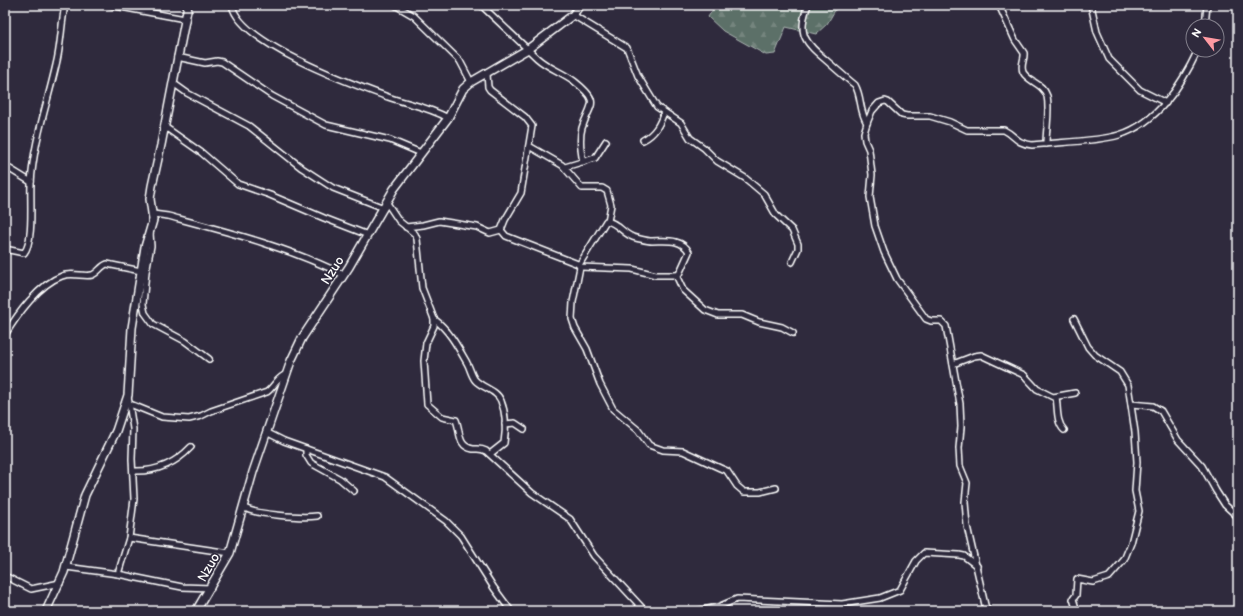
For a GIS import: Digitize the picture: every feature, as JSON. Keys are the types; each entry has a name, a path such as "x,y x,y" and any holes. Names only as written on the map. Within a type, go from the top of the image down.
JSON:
{"street":[{"path":"5,249 24,253 28,249 31,182 37,142 57,63 60,28 65,5"},
{"path":"110,5 135,7 185,19"},
{"path":"46,611 66,567 85,495 116,430 128,395 132,328 145,247 150,232 153,214 150,199 152,186 165,127 188,5"},
{"path":"232,5 234,13 238,18 258,37 321,72 387,96 437,111 448,118"},
{"path":"395,5 414,16 460,61 471,82"},
{"path":"481,5 546,66 575,82 591,99 593,103 582,130 582,162"},
{"name":"Nzuo","path":"196,611 211,588 230,553 266,432 302,338 344,275 385,205 420,152 448,118 461,93 471,82 528,49 573,15 580,5"},
{"path":"808,5 804,22 806,40 809,45 835,70 855,85 859,92 861,113 867,123"},
{"path":"999,5 1015,40 1024,53 1022,66 1023,72 1026,76 1043,88 1047,97 1046,144"},
{"path":"1091,5 1097,32 1109,59 1140,90 1166,103"},
{"path":"1206,18 1207,5"},
{"path":"573,15 627,48 644,88 653,102 664,112 681,123 690,138 704,148 717,161 745,178 764,194 776,215 792,230 798,244 798,249 792,262"},
{"path":"178,57 205,64 217,61 222,62 272,96 326,125 390,140 420,152"},
{"path":"988,611 985,605 967,526 965,502 967,483 960,466 958,448 961,427 960,404 946,326 941,321 930,321 926,319 897,279 884,252 875,226 870,197 872,175 869,150 864,133 867,123 872,111 879,103 888,102 902,115 930,116 950,122 966,130 1004,130 1015,140 1024,144 1046,144 1120,135 1143,124 1166,103 1176,90 1194,58"},
{"path":"487,74 488,87 490,90 529,121 532,126 521,194 505,220 501,230"},
{"path":"173,83 187,93 249,126 302,168 333,188 385,205 406,227 415,234 417,239 422,288 434,319 434,326 426,343 424,361 427,404 442,417 456,420 463,444 472,448 484,449 532,492 570,519 594,556 645,611"},
{"path":"643,140 656,130 664,112"},
{"path":"165,127 202,153 238,184 282,199 324,218 368,235"},
{"path":"565,167 595,158 606,141"},
{"path":"529,146 565,167 582,188 602,188 607,191 611,205 608,221 603,224 579,266 572,302 572,319 575,328 587,349 600,384 613,409 638,430 649,445 663,450 683,452 727,471 736,486 744,492 760,492 776,488"},
{"path":"5,166 31,182"},
{"path":"153,214 174,218 264,242 313,260 344,275"},
{"path":"406,227 439,221 476,227 490,233 501,230"},
{"path":"501,230 506,236 579,266 632,268 656,274 679,274 689,254 684,246 664,240 650,241 630,237 608,221"},
{"path":"150,232 151,246 146,272 143,304 145,313 153,324 185,341 209,359"},
{"path":"5,335 28,302 62,275 93,274 107,264 130,270 141,271"},
{"path":"676,275 682,290 705,310 718,315 742,315 758,322 782,327 793,333"},
{"path":"434,319 444,327 467,363 475,379 499,396 504,412 504,443 490,454"},
{"path":"1074,320 1092,351 1120,372 1128,385 1137,462 1135,491 1139,511 1131,543 1124,560 1109,577 1093,582 1077,578 1076,595 1073,599 1077,611"},
{"path":"952,364 974,356 986,356 1019,372 1024,375 1037,389 1056,397 1075,393"},
{"path":"130,404 162,417 189,419 201,416 211,410 267,392 271,389 280,376 287,374"},
{"path":"118,574 129,538 134,500 130,404 128,395"},
{"path":"1056,397 1058,420 1060,426 1064,430"},
{"path":"1131,404 1153,406 1161,411 1178,440 1202,466 1219,496 1238,517"},
{"path":"505,424 515,423 524,429"},
{"path":"266,432 306,449 385,477 446,521 461,536 494,588 511,611"},
{"path":"133,471 144,471 165,467 175,462 191,447"},
{"path":"306,449 306,455 311,463 340,478 354,491"},
{"path":"243,507 263,513 306,517 317,516"},
{"path":"129,538 230,553"},
{"path":"698,611 737,599 842,604 880,598 900,590 904,586 916,561 924,553 959,554 977,566"},
{"path":"66,567 118,574 182,586 211,588"},
{"path":"5,576 31,589 60,583"}],"green space":[{"path":"716,5 838,5 827,24 816,34 786,27 775,54 766,55 723,31 708,17"}]}
